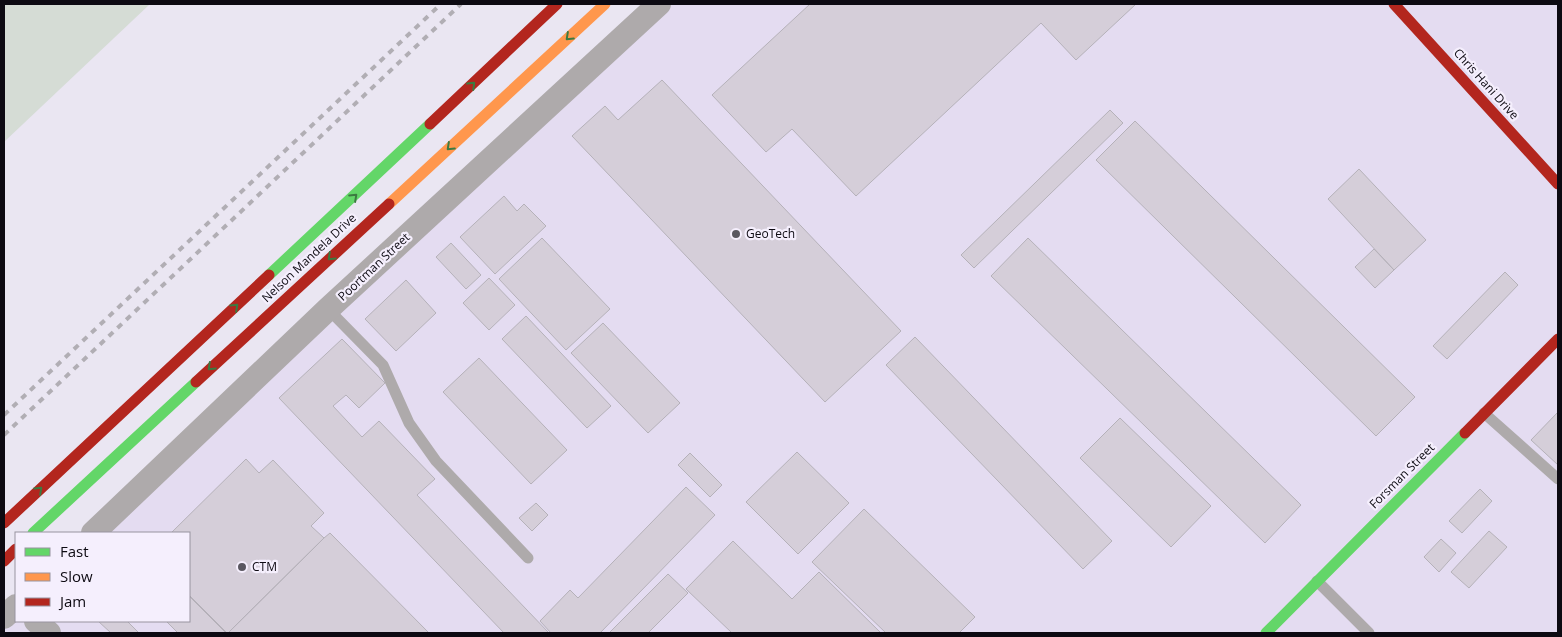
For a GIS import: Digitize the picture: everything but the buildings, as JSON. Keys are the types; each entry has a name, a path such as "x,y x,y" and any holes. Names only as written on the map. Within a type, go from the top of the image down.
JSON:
{"main road":[{"name":"Nelson Mandela Drive","path":"4,523 558,4"},
{"name":"Nelson Mandela Drive","path":"34,532 605,4"},
{"name":"Chris Hani Drive","path":"1394,4 1558,184"},
{"name":"Forsman Street","path":"1266,633 1558,339"},
{"path":"4,560 15,550"}],"street":[{"name":"Poortman Street","path":"94,532 328,309 659,4"},
{"path":"4,617 15,607"},
{"path":"37,622 49,633"}],"lane":[{"path":"328,309 383,365 409,423 436,461 528,558"},
{"path":"1484,413 1558,479"},
{"path":"1318,581 1369,633"}],"shaded area":[{"path":"4,4 150,4 4,142"},
{"path":"666,4 1558,4 1558,633 4,633 4,614 15,622 190,622 190,532 92,532"}],"railway":[{"path":"4,415 441,4"},
{"path":"4,435 461,4"}],"traffic: fast":[{"path":"269,275 430,124"},
{"path":"34,532 196,382"},
{"path":"1266,633 1465,433"}],"traffic: slow":[{"path":"389,204 605,4"}],"traffic: jam":[{"path":"430,124 557,4"},
{"path":"1394,4 1558,184"},
{"path":"196,382 389,204"},
{"path":"4,523 269,275"},
{"path":"1465,433 1558,339"},
{"path":"4,561 15,550"}],"place":[{"name":"GeoTech","path":"736,234"},
{"name":"CTM","path":"242,567"}]}
